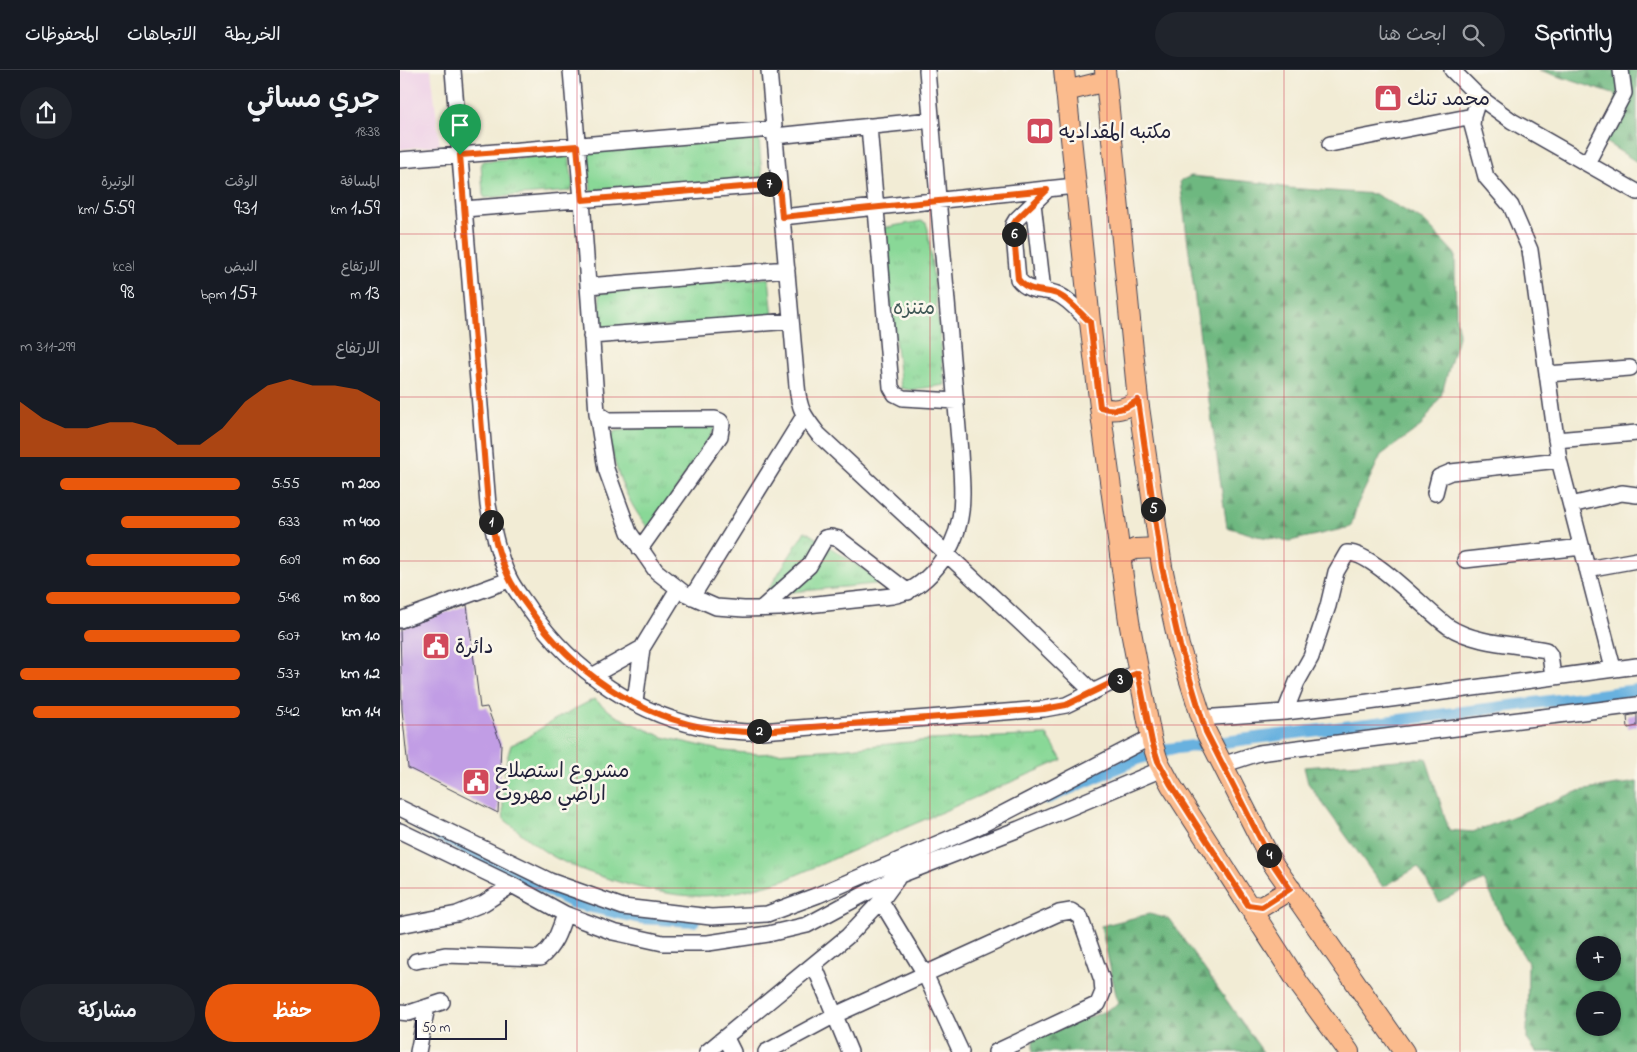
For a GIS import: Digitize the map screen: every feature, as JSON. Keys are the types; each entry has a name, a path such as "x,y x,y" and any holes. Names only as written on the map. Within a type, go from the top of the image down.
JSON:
{"main road":[{"path":"1064,70 1090,322 1120,556 1138,673 1156,752 1248,905 1300,984 1349,1052"},
{"path":"1066,91 1105,76 1138,400 1159,548 1180,646 1203,725 1273,864 1401,1051"},
{"path":"1100,407 1116,410 1138,400"},
{"path":"1120,556 1135,549 1159,548"},
{"path":"1248,905 1262,907 1290,889"}],"street":[{"path":"453,70 488,505 493,532 509,580 540,625 560,647 592,676 613,691 680,721 713,729 748,732 1044,709 1066,705 1138,673"},
{"path":"571,70 597,413 606,469 629,532 656,571 678,589 692,597 716,607 744,609 892,596 908,592 918,586 935,569 958,530 961,507 960,452 932,120 926,70"},
{"path":"769,70 799,404 804,416 818,434 1093,692"},
{"path":"1452,70 1479,97 1512,121 1637,192"},
{"path":"1587,163 1624,93 1621,70"},
{"path":"1479,97 1473,116 1474,133 1486,177 1511,206 1530,250 1559,460 1613,668"},
{"path":"1330,144 1473,116"},
{"path":"400,160 932,120"},
{"path":"869,126 890,387 895,394 903,398 956,402"},
{"path":"464,209 779,184"},
{"path":"782,217 1075,186"},
{"path":"1047,190 1013,225 1018,279 1029,289 1056,294 1063,298 1090,322"},
{"path":"1033,203 1043,291"},
{"path":"588,286 787,268"},
{"path":"591,336 791,321"},
{"path":"1547,374 1630,368"},
{"path":"597,413 608,420 715,420 720,421 722,424 720,436 640,549"},
{"path":"692,597 804,416"},
{"path":"1556,440 1637,433"},
{"path":"1435,493 1439,477 1451,472 1559,460"},
{"path":"1571,505 1622,493 1637,495"},
{"path":"762,608 809,566 825,538 831,537 839,539 908,592"},
{"path":"1465,560 1582,547"},
{"path":"1285,712 1297,682 1311,657 1328,606 1336,572 1347,553 1354,552 1387,573 1448,626 1467,636 1546,650 1550,655 1553,677"},
{"path":"1587,569 1637,560"},
{"path":"400,620 509,580"},
{"path":"635,702 642,648 678,589"},
{"path":"592,676 642,648"},
{"path":"1203,725 1285,712 1637,666"},
{"path":"1218,758 1637,705"},
{"path":"400,808 550,880 623,906 711,918 767,914 818,895 1156,752"},
{"path":"400,832 512,885 565,914 613,932 663,943 708,943 768,934 807,925 900,875 1019,829 1156,752"},
{"path":"707,1052 848,936 881,901 900,875"},
{"path":"400,925 457,914 484,903 512,885"},
{"path":"881,901 925,974 961,1052"},
{"path":"766,1052 835,1015 1059,913 1071,911 1080,917 1102,980 1103,992 1098,1004 996,1052"},
{"path":"416,961 445,955 540,958 550,950 556,940 565,914"},
{"path":"814,965 850,1052"},
{"path":"400,1012 409,1013 442,1002"},
{"path":"418,1052 426,1007"},
{"path":"726,1038 733,1052"}],"shaded area":[{"path":"400,70 431,70 440,145 400,149"}],"green space":[{"path":"1539,70 1637,70 1637,162 1605,142 1616,95"},
{"path":"759,138 762,178 591,192 588,152"},
{"path":"569,155 573,187 570,191 485,198 483,195 481,163 484,161"},
{"path":"1191,176 1263,183 1288,188 1375,194 1424,221 1455,254 1456,319 1459,333 1441,396 1421,426 1381,455 1357,505 1351,527 1290,541 1257,536 1227,527 1180,181"},
{"name":"متنزه","path":"921,221 926,223 928,229 945,385 910,390 901,388 882,228"},
{"path":"769,278 773,317 602,332 599,293"},
{"path":"703,421 716,427 650,530 635,509 624,487 615,464 609,439 615,431"},
{"path":"805,531 885,583 792,592 767,592"},
{"path":"594,699 616,716 663,737 724,751 758,754 838,749 930,740 1047,735 1062,760 787,879 754,888 709,896 664,893 625,884 570,865 542,850 504,819 504,782 511,745"},
{"path":"1426,758 1449,830 1473,832 1579,791 1637,782 1637,1048 1632,1052 1536,1052 1527,1039 1528,963 1507,928 1484,880 1439,902 1418,867 1383,887 1308,783 1304,767"},
{"path":"1149,914 1169,919 1263,1052 1033,1052 1033,1040 1118,1004 1101,926"}],"building":[{"path":"467,605 480,708 487,707 501,744 498,813 408,768 402,710 400,629"},
{"path":"1637,714 1637,726 1628,728 1627,716"}],"waterway":[{"path":"1046,799 1137,759 1169,749 1637,690"},
{"path":"419,825 573,903 640,918 694,921"}],"place":[{"name":"محمد تنك","path":"1388,98"},
{"name":"مكتبه المقداديه","path":"1040,131"},
{"name":"دائرة","path":"436,646"},
{"name":"مشروع استصلاح اراضي مهروت","path":"476,782"}],"route":[{"path":"577,146 582,200 779,184 782,217 1047,190 1013,225 1018,279 1029,289 1056,294 1063,298 1090,322 1100,407 1116,410 1132,405 1138,400 1162,567 1180,646 1206,732 1273,864 1290,889 1268,905 1262,907 1248,905 1171,785 1158,761 1152,742 1138,673 1109,684 1066,705 1044,709 748,732 713,729 680,721 647,708 613,691 586,672 540,625 509,580 493,532 488,505 460,155 577,146"}]}
